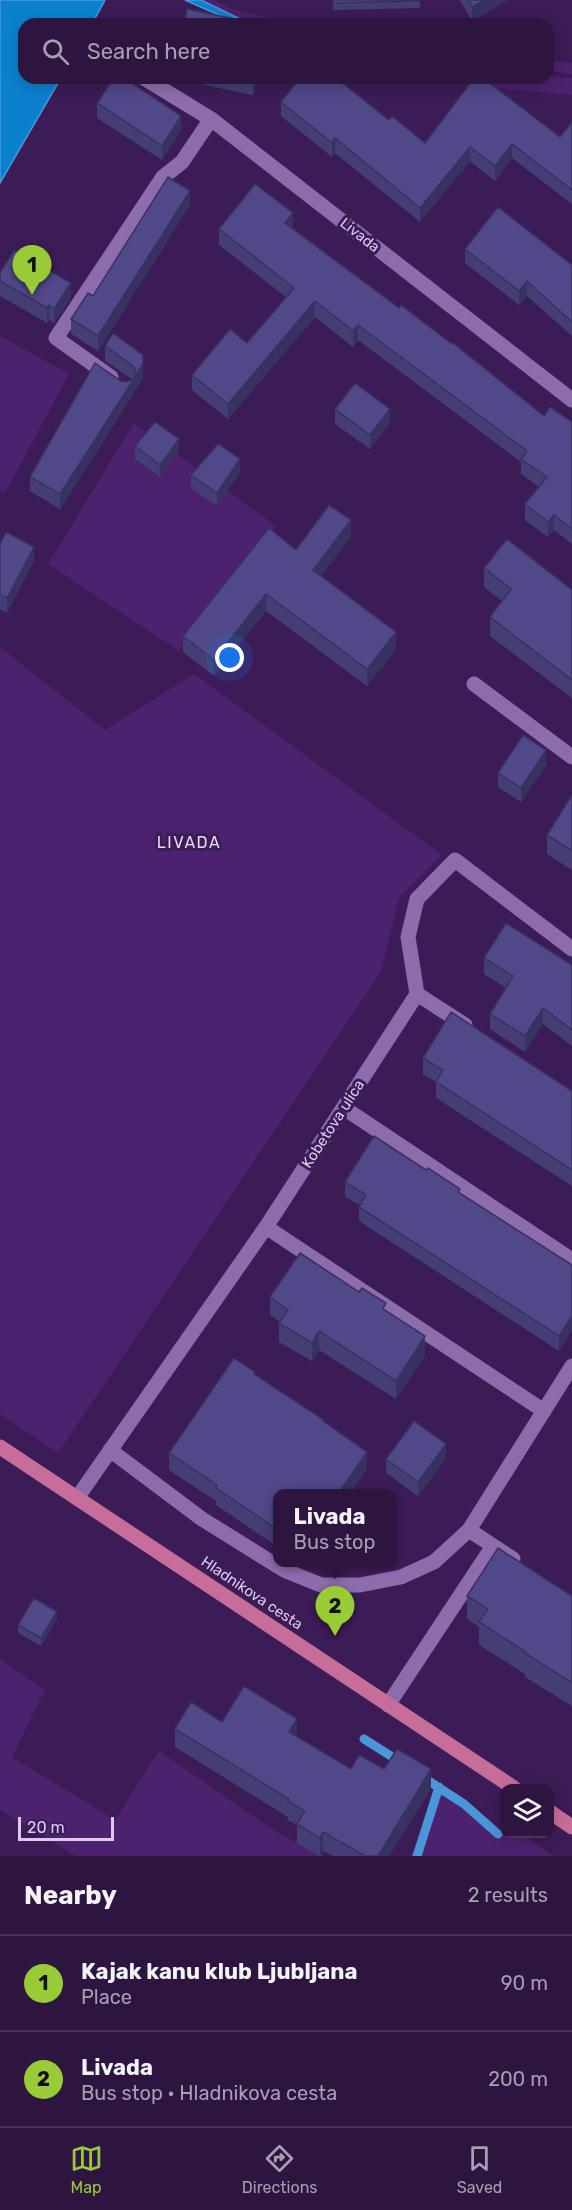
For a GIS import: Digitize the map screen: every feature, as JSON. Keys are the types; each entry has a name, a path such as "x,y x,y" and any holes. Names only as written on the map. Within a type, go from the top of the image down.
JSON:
{"main road":[{"name":"Hladnikova cesta","path":"0,1447 508,1784"},
{"path":"554,1815 572,1827"}],"street":[{"name":"Livada","path":"154,84 211,119 572,400"},
{"path":"126,387 57,338 164,177 182,162 211,119"},
{"path":"474,684 572,757"},
{"path":"475,1032 417,994 408,936 417,899 454,860 572,949"},
{"name":"Kobetova ulica","path":"77,1498 266,1227 417,994"},
{"path":"344,1108 572,1260"},
{"path":"266,1227 544,1411"},
{"path":"280,1567 321,1585 360,1585 401,1577 434,1562 469,1530 572,1366"},
{"path":"110,1450 202,1519 273,1563"},
{"path":"469,1530 523,1566"},
{"path":"388,1705 493,1546"}],"shaded area":[{"path":"201,0 214,0 230,8 268,18 238,18"},
{"path":"554,61 572,63 572,74 554,72"},
{"path":"554,76 572,78 572,95 469,84 554,84"},
{"path":"0,336 69,374 5,493 0,490"},
{"path":"134,423 276,526 179,651 48,564"},
{"path":"0,647 105,730 194,674 442,855 399,898 381,972 58,1453 0,1414"},
{"path":"0,1659 45,1690 12,1757 115,1820 159,1751 275,1831 321,1856 76,1856 0,1810"},
{"path":"441,1791 495,1837 500,1831 500,1838 528,1838 553,1856 410,1856"}],"water":[{"path":"0,0 105,0 95,18 18,18 18,84 58,84 0,183"},
{"path":"185,0 201,0 238,18 226,18"}],"building":[{"path":"333,0 420,0 420,1 333,3"},
{"path":"468,0 484,0 472,7"},
{"path":"187,9 230,18 185,18"},
{"path":"110,84 133,84 181,116 162,146 97,103"},
{"path":"295,84 344,84 389,120 392,116 425,143 469,84 491,84 560,137 572,122 572,190 512,144 495,166 470,147 420,208 335,138 332,143 281,102"},
{"path":"168,177 190,191 98,336 71,319 88,293 93,296"},
{"path":"255,184 293,213 285,223 399,308 401,305 453,343 544,416 550,407 572,422 572,529 554,515 548,522 525,504 547,477 521,459 527,451 358,325 353,331 315,301 228,404 192,375 230,329 247,343 294,288 219,229"},
{"path":"498,207 572,265 572,322 527,281 519,291 465,249"},
{"path":"14,250 71,283 54,309 49,305 47,308 0,281 0,273"},
{"path":"113,333 143,355 143,364 134,377 135,369 132,365 105,346"},
{"path":"95,363 121,381 134,379 60,494 30,477"},
{"path":"355,383 390,409 370,435 335,409"},
{"path":"155,422 179,439 160,465 135,446"},
{"path":"218,444 240,459 217,493 191,475"},
{"path":"329,505 351,520 313,570 396,632 367,669 266,594 214,660 183,636 269,528 296,550"},
{"path":"6,532 34,547 7,598 0,595 0,544"},
{"path":"507,539 572,590 572,680 490,617 511,589 484,568"},
{"path":"523,735 546,750 521,788 498,773"},
{"path":"572,795 572,851 547,835"},
{"path":"506,923 572,965 572,1030 543,1008 525,1036 490,1014 513,976 484,958"},
{"path":"451,1012 572,1091 572,1170 436,1082 443,1070 423,1058"},
{"path":"374,1136 426,1170 428,1168 460,1189 458,1192 572,1265 572,1316 559,1336 359,1207 366,1195 345,1182"},
{"path":"300,1253 359,1292 362,1288 386,1303 383,1309 425,1336 396,1381 319,1331 312,1343 279,1323 288,1310 270,1297"},
{"path":"234,1358 367,1452 341,1489 273,1489 273,1527 169,1453"},
{"path":"414,1421 446,1444 418,1482 386,1459"},
{"path":"498,1548 572,1596 572,1683 479,1622 488,1609 467,1596"},
{"path":"34,1598 57,1612 41,1638 18,1625"},
{"path":"244,1686 297,1719 289,1732 351,1769 359,1755 384,1769 397,1749 431,1769 378,1856 365,1856 323,1832 320,1838 297,1824 305,1811 175,1729 191,1702 222,1722"}],"waterway":[{"path":"364,1739 402,1763"},
{"path":"421,1776 464,1804 498,1834"},
{"path":"417,1856 439,1787"}],"place":[{"name":"Kajak kanu klub Ljubljana","path":"32,295"},
{"name":"Livada","path":"335,1636"}],"district":[{"name":"LIVADA","path":"189,842"}]}
